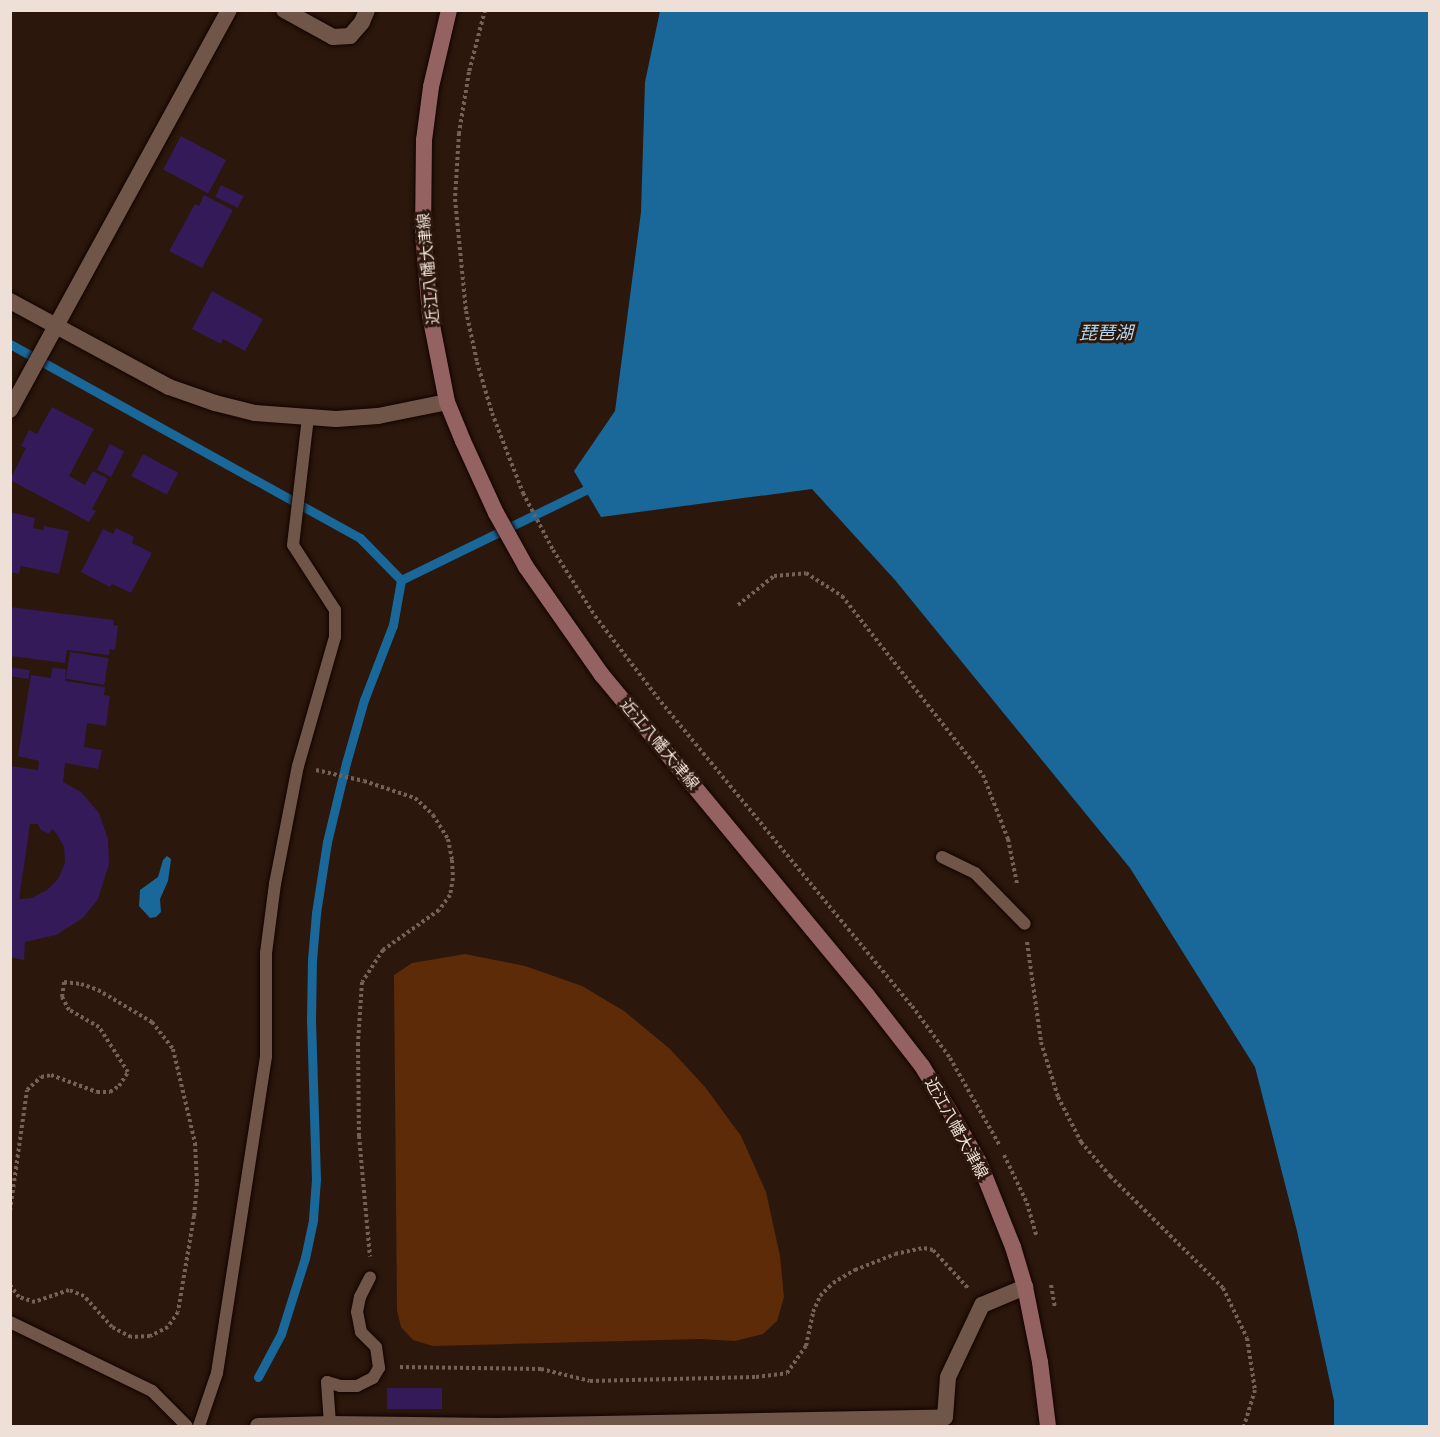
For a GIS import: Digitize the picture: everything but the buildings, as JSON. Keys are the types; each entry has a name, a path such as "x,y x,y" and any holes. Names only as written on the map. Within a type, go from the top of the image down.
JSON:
{"main road":[{"name":"近江八幡大津線","path":"449,10 431,87 424,140 422,189 430,315 447,402 496,513 513,545 602,675 815,931 922,1066 979,1162 1000,1209 1025,1287 1040,1362 1048,1426"}],"street":[{"path":"10,410 229,10"},
{"path":"284,10 333,37 350,36 362,22 367,10"},
{"path":"10,301 169,387 215,403 255,413 308,417 378,416 447,402"},
{"path":"258,1426 330,1424 496,1426 945,1417 948,1377 982,1305 1025,1287"}],"lane":[{"path":"199,1426 217,1373 266,1056 266,953 275,884 298,766 335,637 335,610 293,544 308,417"},
{"path":"942,857 975,873 1025,924"},
{"path":"330,1424 327,1382 340,1386 357,1386 373,1378 379,1365 376,1347 361,1332 357,1312 360,1297 370,1277"},
{"path":"10,1323 152,1391 187,1426"}],"path":[{"path":"485,10 469,72 459,132 455,199 465,311 492,413 523,493 542,528"},
{"path":"738,605 774,576 806,573 842,596 984,775 1008,839 1025,924 1041,1042 1058,1096 1081,1142 1110,1176 1223,1288 1248,1338 1255,1390 1244,1426"},
{"path":"298,766 364,781 415,798 433,815 448,839 452,860 453,878 450,895 439,910 383,950 362,982 358,1043 359,1136 368,1215 370,1277"},
{"path":"10,1211 27,1090 41,1077 51,1075 97,1092 110,1092 119,1086 128,1072 99,1027 69,1010 62,997 64,982 81,984 98,990 152,1022 173,1049 195,1143 197,1183 194,1216 178,1312 168,1327 150,1336 131,1337 112,1327 84,1296 69,1290 35,1302 19,1297 10,1286"},
{"path":"379,1365 421,1370 541,1369 590,1381 756,1377 787,1373 806,1346 813,1312 820,1296 833,1283 895,1254 924,1248 933,1250 982,1305"}],"shaded area":[{"path":"465,954 525,966 582,986 624,1011 670,1049 705,1087 741,1136 766,1192 780,1256 784,1297 777,1321 763,1334 735,1341 701,1339 433,1346 413,1340 401,1327 397,1310 394,975 412,963"}],"water":[{"name":"琵琶湖","path":"660,11 1429,11 1429,1426 1334,1426 1334,1401 1297,1231 1255,1067 1130,868 895,580 812,489 601,517 574,471 615,411 641,212 645,82"},
{"path":"167,856 171,859 168,881 160,899 161,912 156,917 150,918 139,906 140,890 158,877 163,860"}],"waterway":[{"path":"10,344 360,538 401,580"},
{"path":"401,580 598,484"},
{"path":"258,1377 281,1334 305,1258 313,1219 316,1179 311,1021 312,960 316,913 327,842 364,700 393,625 401,580"}]}
